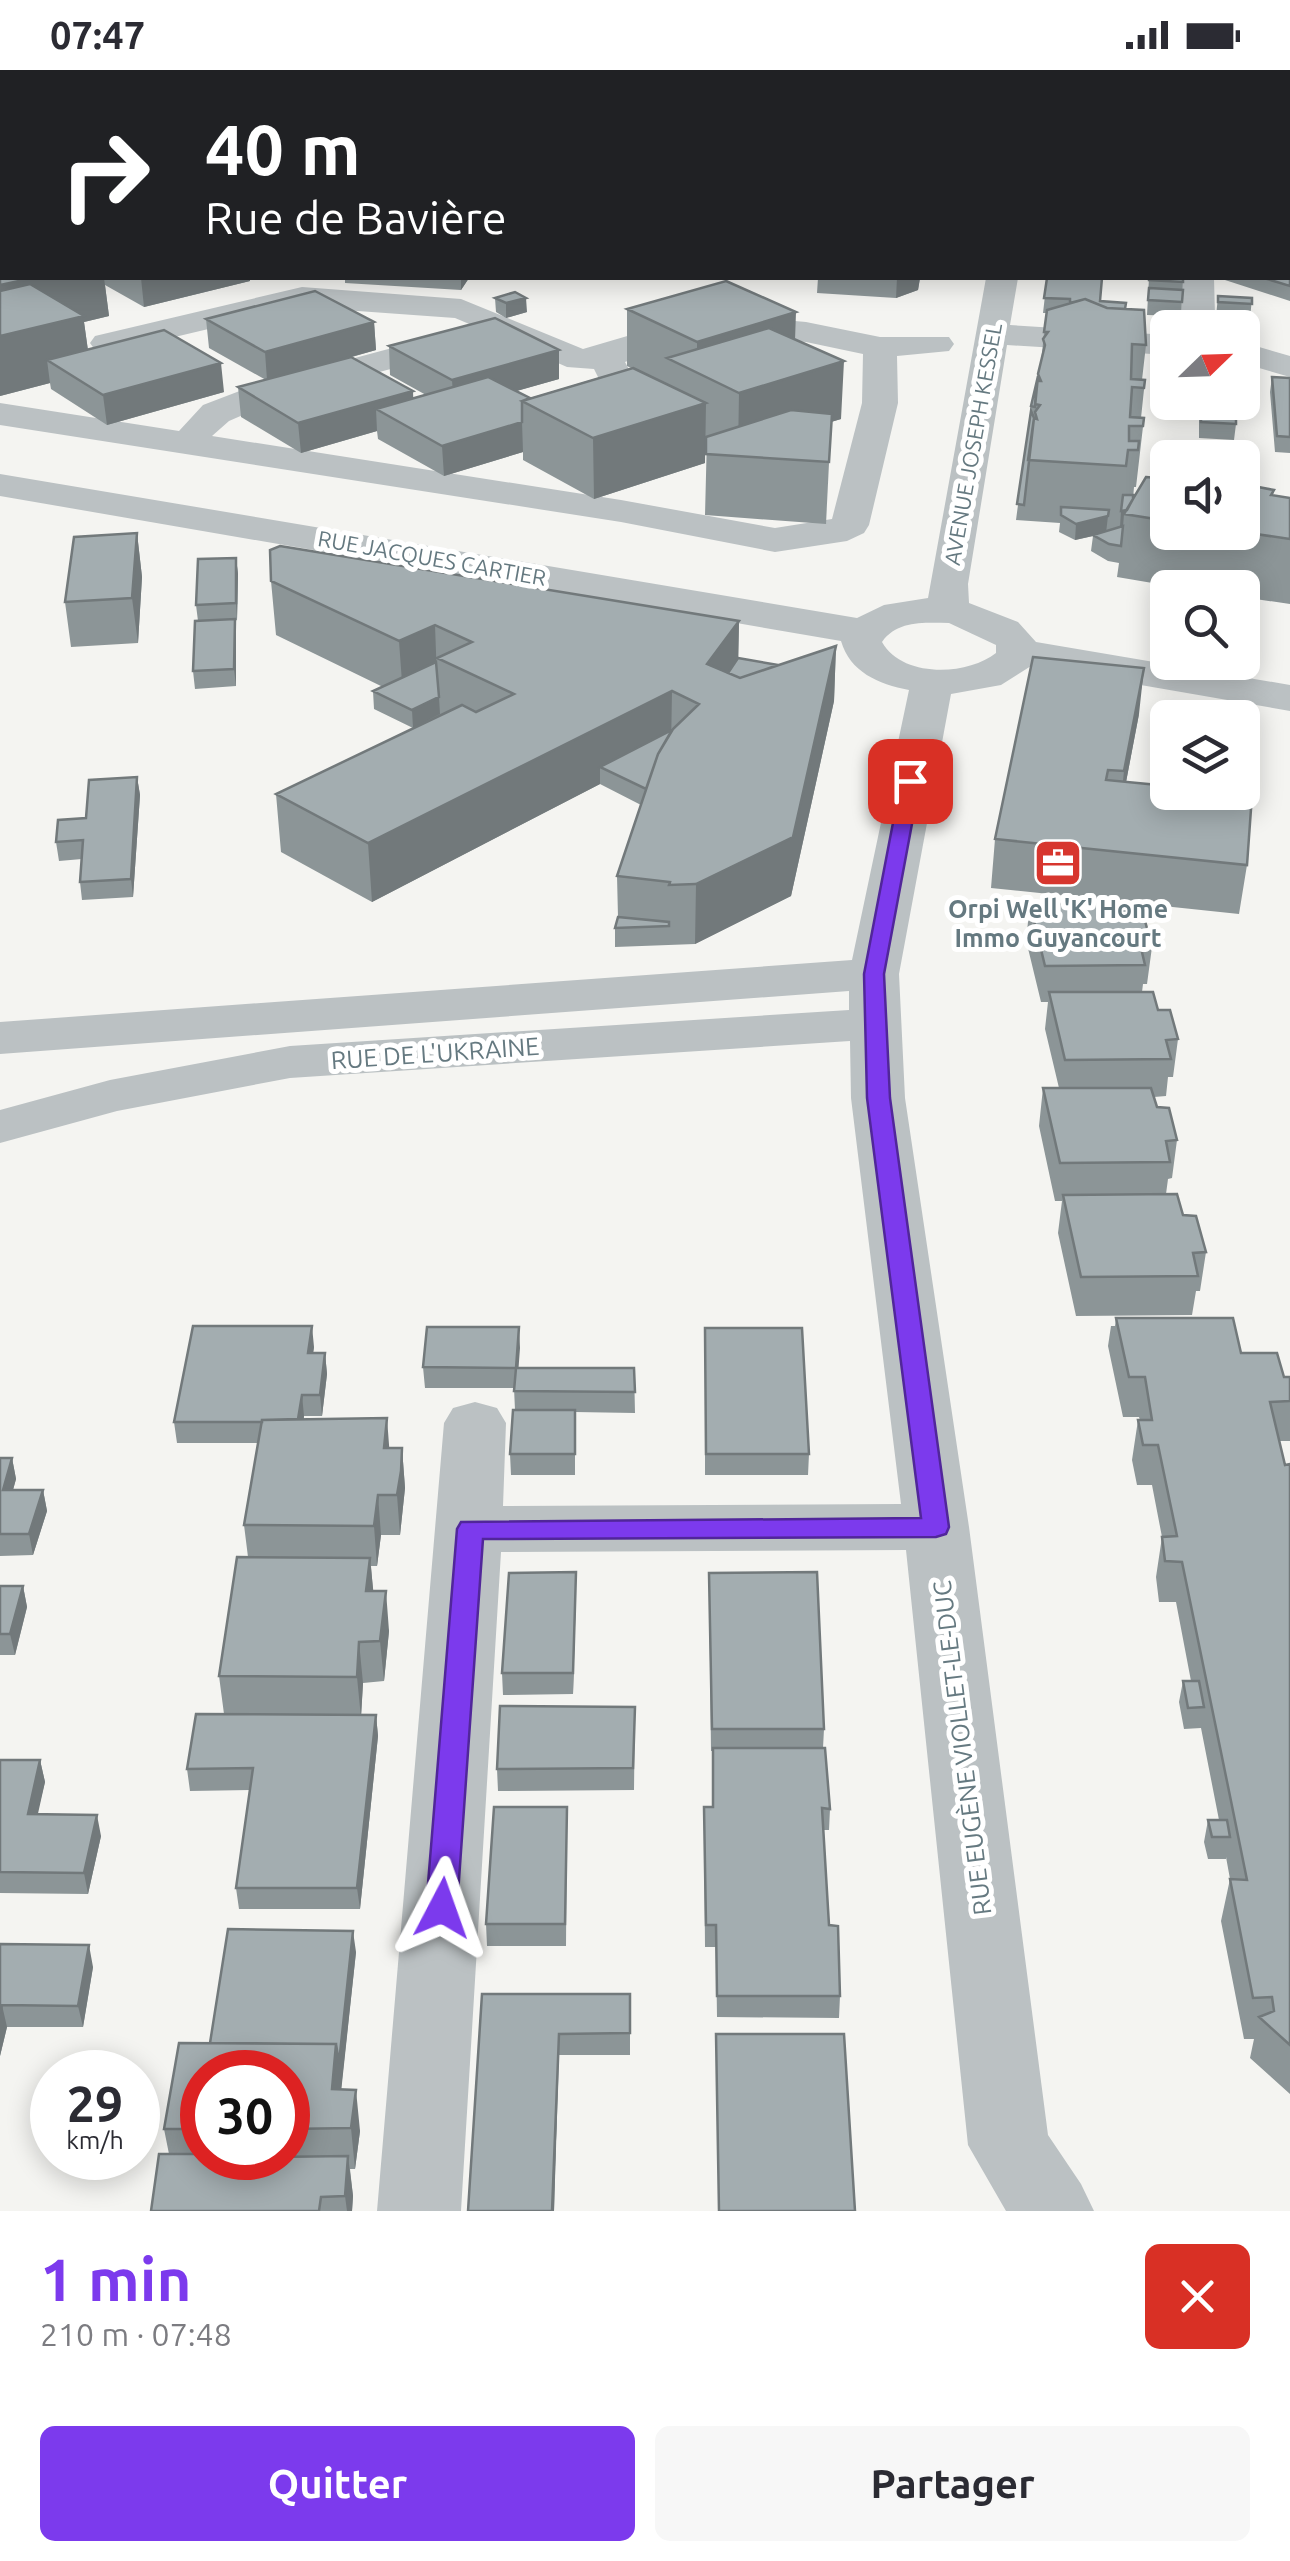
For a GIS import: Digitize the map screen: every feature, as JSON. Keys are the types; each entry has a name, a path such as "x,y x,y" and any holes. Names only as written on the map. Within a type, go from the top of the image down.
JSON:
{"street":[{"path":"278,280 302,297"},
{"name":"AVENUE JOSEPH KESSEL","path":"949,611 948,584 1002,280"},
{"path":"1198,280 1198,310"},
{"path":"107,343 302,297 460,309 580,360 605,357 675,332 731,325 806,332 880,346 937,344"},
{"path":"156,331 230,377 506,328"},
{"path":"993,334 1150,345"},
{"path":"1260,349 1290,338"},
{"path":"0,414 620,511 776,540 833,533 850,525 880,403 880,346"},
{"path":"556,411 622,392 605,357"},
{"path":"1260,357 1290,367"},
{"path":"188,446 198,429 216,413 230,377"},
{"path":"836,439 872,427"},
{"name":"RUE JACQUES CARTIER","path":"0,484 864,632"},
{"path":"620,511 692,487"},
{"path":"949,611 971,615 1006,630 1015,640 1017,651 1012,662 1000,671 970,680 932,682 889,672 864,653 860,642 874,624 906,612 949,611"},
{"path":"1017,651 1290,698"},
{"name":"RUE EUGÈNE VIOLLET-LE-DUC","path":"932,682 876,999 878,1098 936,1527 1009,2146 1052,2211"},
{"name":"RUE DE L'UKRAINE","path":"0,1038 876,999"},
{"name":"RUE DE L'UKRAINE","path":"0,1127 110,1096 290,1062 876,999"},
{"path":"419,2211 475,1423"},
{"path":"470,1529 936,1527"}],"building":[{"path":"1047,280 1102,280 1100,301 1126,303 1125,309 1107,308 1085,299 1070,303 1070,299 1044,298"},
{"path":"726,281 796,312 697,342 627,309"},
{"path":"30,284 84,316 0,336 0,291"},
{"path":"1149,288 1183,290 1182,302 1148,300"},
{"path":"315,291 374,322 265,352 206,319"},
{"path":"515,292 526,298 506,303 495,298"},
{"path":"1218,296 1252,298 1252,304 1218,302"},
{"path":"1085,299 1107,308 1144,310 1146,345 1132,344 1131,379 1145,380 1144,388 1132,387 1130,417 1144,418 1143,426 1129,426 1129,441 1139,441 1138,450 1128,450 1126,466 1028,460 1035,412 1040,405 1035,404 1037,381 1041,381 1038,374 1043,339 1048,332 1044,332 1047,310"},
{"path":"495,318 559,350 452,380 389,346"},
{"path":"769,328 844,361 739,393 667,358"},
{"path":"164,330 221,363 103,395 47,360"},
{"path":"351,357 413,391 298,423 238,387"},
{"path":"633,368 706,403 593,438 522,401"},
{"path":"1038,376 1035,407 1031,406"},
{"path":"488,377 530,398 522,401 522,422 442,446 376,409"},
{"path":"1272,377 1290,378 1290,437 1277,436"},
{"path":"791,410 832,414 829,462 706,454 706,437"},
{"path":"1031,411 1034,418 1024,505 1017,504"},
{"path":"1236,420 1236,424 1201,422"},
{"path":"1146,477 1150,477 1150,518 1124,514"},
{"path":"1260,487 1274,490 1271,495 1290,498 1290,539 1260,535"},
{"path":"1123,495 1133,495 1133,499 1127,510 1121,511"},
{"path":"1061,507 1109,510 1108,516 1076,524 1061,515"},
{"path":"1123,526 1121,546 1093,535"},
{"path":"137,533 132,598 65,602 74,537"},
{"path":"280,546 739,621 707,664 740,678 836,646 793,837 696,884 669,885 670,882 617,876 658,754 673,729 699,704 672,691 368,843 276,794 462,705 476,712 514,694 437,658 472,642 435,625 399,641 271,581 270,550"},
{"path":"236,558 236,603 196,605 198,559"},
{"path":"235,619 234,669 193,671 195,621"},
{"path":"1033,657 1144,668 1124,771 1108,770 1106,780 1150,784 1150,810 1251,810 1247,865 995,839"},
{"path":"738,658 778,665 740,678 728,673"},
{"path":"436,662 439,697 412,710 373,691"},
{"path":"672,730 658,754 646,789 600,767"},
{"path":"137,777 131,879 80,882 83,840 56,842 58,820 86,818 89,780"},
{"path":"1030,904 1128,904 1133,920 1145,921 1152,947 1141,948 1145,965 1045,966"},
{"path":"618,917 669,922 669,926 615,928"},
{"path":"1049,992 1153,992 1158,1010 1170,1010 1178,1039 1166,1040 1171,1059 1065,1060"},
{"path":"1043,1088 1151,1088 1157,1107 1169,1108 1177,1140 1166,1141 1170,1162 1060,1163"},
{"path":"1177,1194 1183,1215 1196,1216 1206,1252 1193,1253 1198,1276 1081,1277 1063,1195"},
{"path":"1116,1318 1233,1318 1241,1353 1277,1353 1284,1377 1290,1377 1290,1401 1270,1402 1285,1465 1290,1464 1290,2045 1259,2017 1274,2011 1272,1997 1253,1998 1230,1879 1247,1880 1182,1562 1165,1561 1162,1537 1177,1536 1158,1445 1143,1445 1138,1420 1152,1420 1145,1377 1129,1377"},
{"path":"193,1326 312,1326 308,1353 325,1353 320,1395 302,1395 298,1419 174,1422"},
{"path":"427,1327 519,1327 516,1368 423,1367"},
{"path":"705,1328 802,1328 809,1454 706,1454"},
{"path":"516,1368 634,1368 635,1392 514,1391"},
{"path":"513,1410 575,1410 575,1454 510,1454"},
{"path":"387,1418 384,1448 402,1448 401,1471 397,1495 378,1495 374,1526 244,1525 262,1420"},
{"path":"0,1458 12,1458 3,1490 43,1490 29,1534 0,1534"},
{"path":"237,1557 370,1558 366,1591 386,1591 380,1641 359,1642 357,1677 219,1676"},
{"path":"576,1572 573,1673 502,1673 509,1573"},
{"path":"817,1572 824,1729 712,1729 709,1573"},
{"path":"0,1586 23,1586 10,1634 0,1634"},
{"path":"1183,1681 1199,1681 1204,1707 1188,1708"},
{"path":"500,1706 635,1707 633,1768 497,1769"},
{"path":"196,1714 376,1715 357,1888 236,1888 253,1768 187,1769"},
{"path":"713,1748 825,1748 830,1809 822,1808 829,1925 838,1926 840,1996 717,1996 716,1925 706,1925 704,1807 713,1807"},
{"path":"0,1760 40,1760 28,1814 97,1815 84,1873 0,1872"},
{"path":"494,1807 567,1807 565,1924 486,1924"},
{"path":"1208,1820 1227,1820 1230,1837 1212,1837"},
{"path":"228,1929 353,1931 339,2063 336,2044 210,2043"},
{"path":"0,1944 89,1945 78,2006 2,2005 0,2013"},
{"path":"482,1994 630,1994 630,2033 559,2034 552,2211 468,2211"},
{"path":"716,2034 844,2034 855,2211 719,2211"},
{"path":"179,2043 336,2044 332,2089 356,2090 351,2128 310,2129 310,2050 180,2050 180,2129 164,2129"},
{"path":"160,2154 180,2154 180,2180 310,2180 310,2157 348,2156 345,2196 321,2197 319,2211 151,2211 155,2180 160,2180"}],"place":[{"name":"Orpi Well 'K' Home Immo Guyancourt","path":"1058,863"}],"route":[{"path":"442,1908 470,1529 936,1527 878,1098 874,974 910,781"}]}
